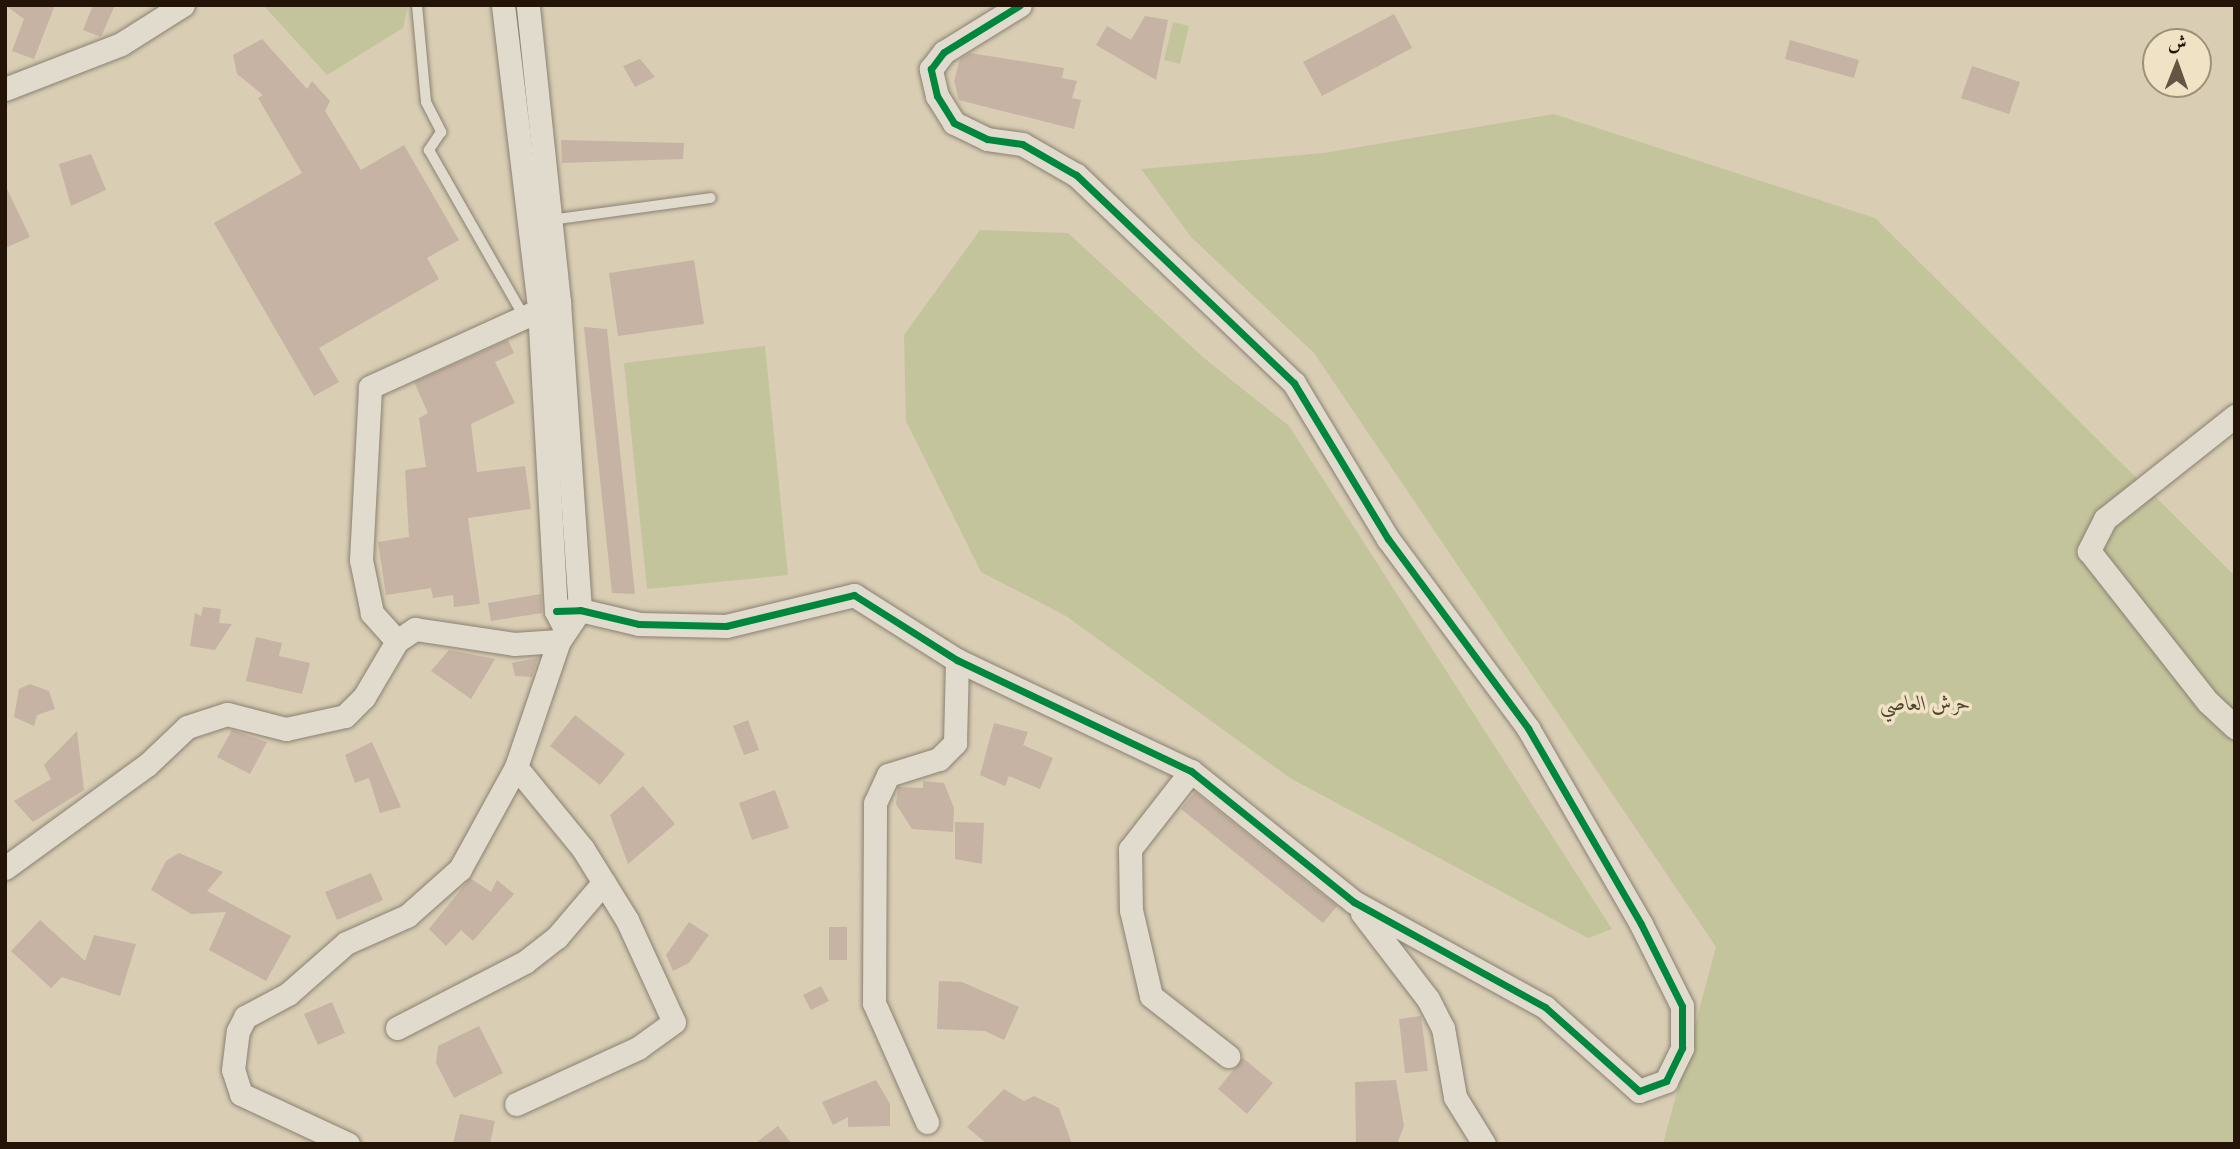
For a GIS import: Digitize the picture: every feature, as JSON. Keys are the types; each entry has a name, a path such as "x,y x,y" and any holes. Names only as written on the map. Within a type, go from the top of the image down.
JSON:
{"street":[{"path":"5,89 121,44 183,5"},
{"path":"348,1144 241,1094 233,1070 242,1024 309,978 346,943 407,916 460,869 516,768 561,628 549,478 540,309 503,5"},
{"path":"5,868 147,765 187,727 227,714 286,729 345,716 364,698 397,641 415,629 514,644 561,628 580,610 573,474 540,309 551,220 528,5"},
{"path":"580,610 639,624 726,626 854,595 957,660 1191,771 1354,902 1545,1007 1639,1091 1666,1081 1677,1065 1682,1006 1635,912 1528,728 1388,539 1294,383 1076,176 1022,144 965,129 948,114 931,69 944,52 1020,5"},
{"path":"397,641 372,613 361,560 370,387 540,309"},
{"path":"2235,414 2105,519 2089,551 2199,692 2235,727"},
{"path":"549,478 573,474"},
{"path":"927,1122 874,1003 875,803 888,775 939,759 955,743 957,660"},
{"path":"516,768 604,882 674,1022 638,1048 516,1104"},
{"path":"1191,771 1130,849 1131,911 1151,996 1228,1056"},
{"path":"397,1028 525,962 557,937 604,882"},
{"path":"1354,902 1429,999 1443,1028 1455,1097 1484,1144"}],"lane":[{"path":"417,5 426,102 440,132 429,150 540,309"},
{"path":"551,220 710,198"}],"green space":[{"path":"263,5 408,5 403,28 327,75"},
{"path":"1173,22 1189,26 1180,64 1164,60"},
{"name":"حرش العاصي","path":"1554,114 1875,218 2235,576 2235,1144 1663,1144 1716,947 1314,353 1191,237 1141,169 1324,153"},
{"path":"980,230 1068,233 1204,358 1289,426 1612,929 1588,938 1290,778 1066,616 981,572 906,421 904,335"},
{"path":"765,346 788,575 647,589 624,363"}],"building":[{"path":"5,5 55,5 34,59 12,51 24,19"},
{"path":"93,5 115,5 101,37 83,30"},
{"path":"1394,14 1412,48 1322,96 1303,62"},
{"path":"1145,16 1168,20 1156,80 1096,45 1107,26 1131,40"},
{"path":"262,39 307,89 312,81 330,101 325,111 361,170 404,145 459,240 427,258 439,279 319,348 339,382 314,396 214,223 302,173 258,98 263,95 237,74 233,55"},
{"path":"1790,40 1859,60 1854,78 1785,59"},
{"path":"970,53 1064,68 1062,78 1077,81 1072,98 1081,100 1074,129 959,100 954,81 960,59"},
{"path":"640,59 655,77 635,87 623,66"},
{"path":"1972,66 2020,82 2009,114 1961,98"},
{"path":"561,140 684,143 683,159 562,163"},
{"path":"91,154 106,190 71,206 59,164"},
{"path":"5,185 30,237 5,248"},
{"path":"694,260 704,324 618,336 609,273"},
{"path":"584,327 607,329 635,594 612,593"},
{"path":"508,340 514,353 495,362 515,403 471,424 477,472 525,466 531,509 468,518 480,604 454,607 453,595 433,598 431,588 386,595 378,542 409,537 405,470 426,467 419,418 428,413 414,382"},
{"path":"541,594 542,613 491,621 488,603"},
{"path":"203,607 221,609 219,623 232,624 215,650 190,646 195,613 201,616"},
{"path":"256,637 282,643 279,656 310,663 302,694 246,681"},
{"path":"449,650 495,659 471,699 431,671"},
{"path":"538,658 532,677 515,676 512,663"},
{"path":"30,684 49,691 55,709 37,715 34,726 14,717 19,689"},
{"path":"575,715 625,754 600,785 550,746"},
{"path":"748,720 759,750 744,755 733,726"},
{"path":"994,723 1028,732 1023,745 1053,758 1040,789 1009,776 1005,786 980,775"},
{"path":"232,730 267,742 250,774 217,757"},
{"path":"77,731 84,790 33,822 14,801 51,779 44,765"},
{"path":"372,742 401,807 380,813 369,778 355,783 345,755"},
{"path":"923,781 944,783 954,808 953,832 912,829 896,804 898,787 923,788"},
{"path":"643,786 675,824 628,864 610,815"},
{"path":"775,790 789,828 752,840 739,803"},
{"path":"1195,792 1337,906 1323,923 1181,809"},
{"path":"955,822 984,823 982,864 955,859"},
{"path":"179,853 223,872 207,891 291,936 266,981 209,950 226,912 191,914 151,890 166,861"},
{"path":"371,873 383,900 337,920 325,892"},
{"path":"470,878 491,892 497,880 514,894 473,941 461,930 446,946 429,929"},
{"path":"40,920 85,961 94,935 136,944 120,996 62,977 51,988 11,951"},
{"path":"689,922 709,935 689,963 673,971 666,955"},
{"path":"829,927 847,927 847,960 829,960"},
{"path":"939,981 962,982 1019,1007 1004,1040 985,1031 937,1029"},
{"path":"821,986 829,1001 811,1010 803,995"},
{"path":"332,1002 345,1033 318,1045 304,1014"},
{"path":"1421,1016 1428,1071 1405,1073 1399,1019"},
{"path":"479,1026 503,1073 454,1098 436,1063 438,1046"},
{"path":"1243,1058 1273,1083 1247,1114 1218,1089"},
{"path":"876,1080 890,1104 890,1126 848,1127 848,1117 833,1125 822,1102"},
{"path":"1396,1080 1404,1126 1397,1144 1356,1144 1355,1082"},
{"path":"1004,1089 1024,1101 1034,1096 1059,1108 1072,1144 987,1144 967,1127"},
{"path":"460,1114 495,1121 490,1144 453,1144"},
{"path":"778,1126 792,1144 754,1144"}],"cycle path":[{"path":"556,611 580,610 639,624 726,626 854,595 957,660 1191,771 1354,902 1545,1007 1639,1091 1666,1081 1682,1048 1682,1006 1641,924 1528,728 1388,539 1294,383 1076,175 1022,144 987,139 954,123 937,96 931,69 944,52 1020,5"}]}
